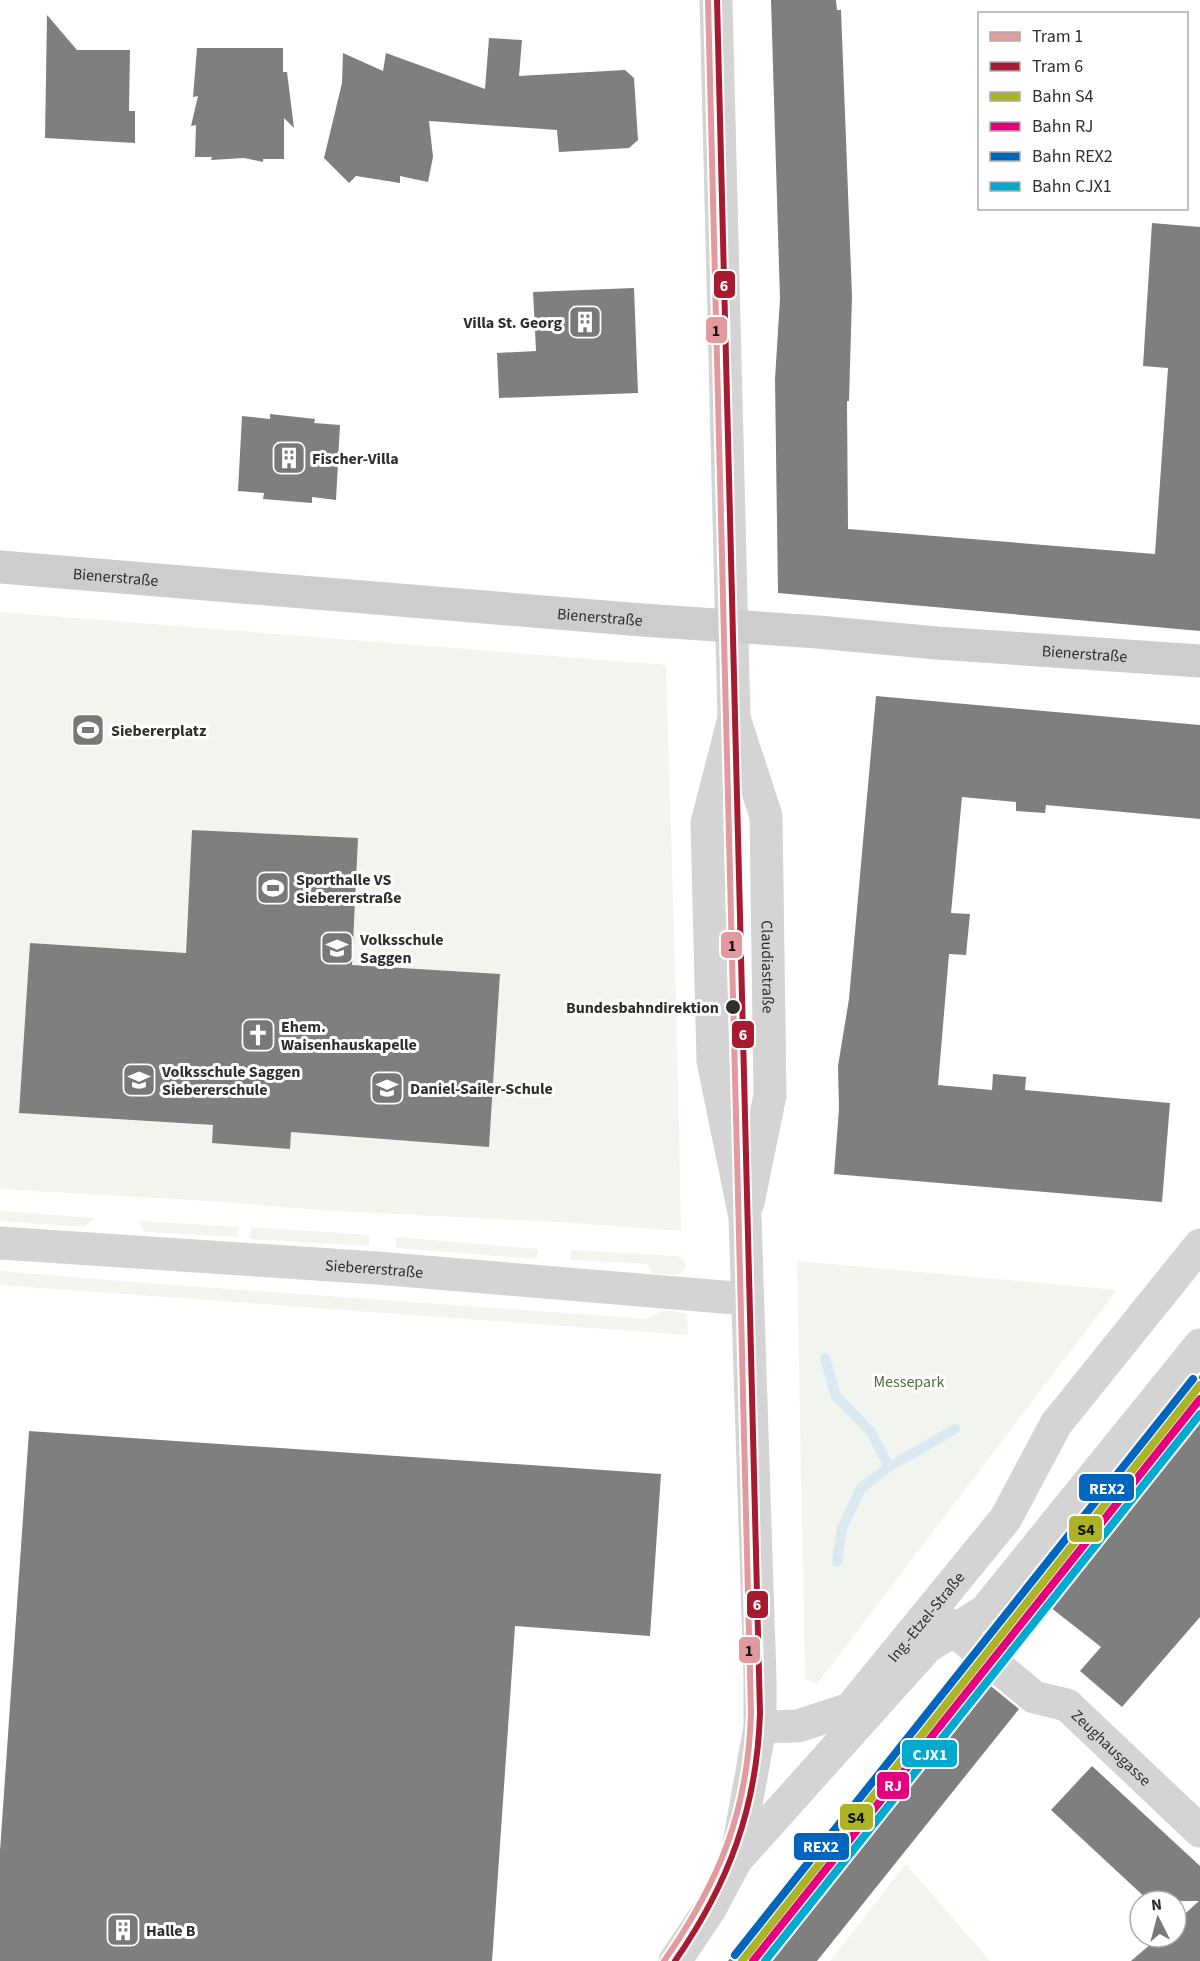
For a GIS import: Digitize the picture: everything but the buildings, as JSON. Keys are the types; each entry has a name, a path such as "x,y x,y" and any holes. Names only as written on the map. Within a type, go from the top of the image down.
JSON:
{"street":[{"name":"Claudiastraße","path":"709,0 734,718 706,823 714,1066 745,1217 760,1727"},
{"name":"Bienerstraße","path":"0,567 642,621 1200,661"},
{"name":"Claudiastraße","path":"734,718 766,816 770,1095 745,1217"},
{"name":"Siebererstraße","path":"0,1243 376,1268 698,1293 747,1299"},
{"name":"Ing.-Etzel-Straße","path":"760,1727 798,1725 850,1708 1006,1518 1050,1415 1111,1337 1200,1245"},
{"path":"675,1961 710,1909 736,1860 927,1647 985,1611 1200,1345"},
{"name":"Zeughausgasse","path":"931,1610 1034,1697 1067,1705 1200,1831"},
{"path":"736,1860 760,1727"}],"green space":[{"name":"Volksschule Saggen","path":"0,612 666,665 681,1231 0,1189","holes":["193,830 358,838 352,965 500,974 489,1146 291,1132 290,1149 212,1143 213,1126 19,1113 30,943 185,953"]},
{"path":"0,1211 95,1218 85,1227 0,1221"},
{"path":"139,1221 239,1227 238,1237 145,1232"},
{"path":"251,1227 369,1235 369,1246 250,1239"},
{"path":"395,1237 538,1249 537,1259 396,1248"},
{"path":"571,1250 677,1256 684,1260 686,1268 680,1274 653,1274 648,1264 570,1260"},
{"name":"Messepark","path":"797,1261 1117,1290 817,1684 805,1679"},
{"path":"0,1271 647,1319 656,1313 671,1311 687,1314 688,1335 0,1285"},
{"path":"906,1864 990,1961 830,1961"}],"waterway":[{"path":"825,1358 836,1396 871,1432 889,1467"},
{"path":"837,1562 842,1528 861,1488 889,1467 955,1429"}],"tram line":[{"name":"1","path":"664,1961 701,1902 727,1844 744,1782 751,1713 708,0"},
{"name":"6","path":"675,1961 711,1903 737,1843 753,1781 760,1713 717,0"}],"rail line":[{"name":"REX2","path":"735,1955 1193,1379"},
{"name":"S4","path":"742,1961 1200,1385"},
{"name":"RJ","path":"753,1961 1200,1399"},
{"name":"CJX1","path":"765,1961 1200,1414"}],"place":[{"name":"Villa St. Georg","path":"585,322"},
{"name":"Fischer-Villa","path":"289,458"},
{"name":"Siebererplatz","path":"88,730"},
{"name":"Sporthalle VS Siebererstraße","path":"273,888"},
{"name":"Volksschule Saggen","path":"337,948"},
{"name":"Bundesbahndirektion","path":"733,1007"},
{"name":"Ehem. Waisenhauskapelle","path":"258,1035"},
{"name":"Volksschule Saggen Siebererschule","path":"139,1080"},
{"name":"Daniel-Sailer-Schule","path":"387,1088"},
{"name":"Halle B","path":"123,1930"}]}
